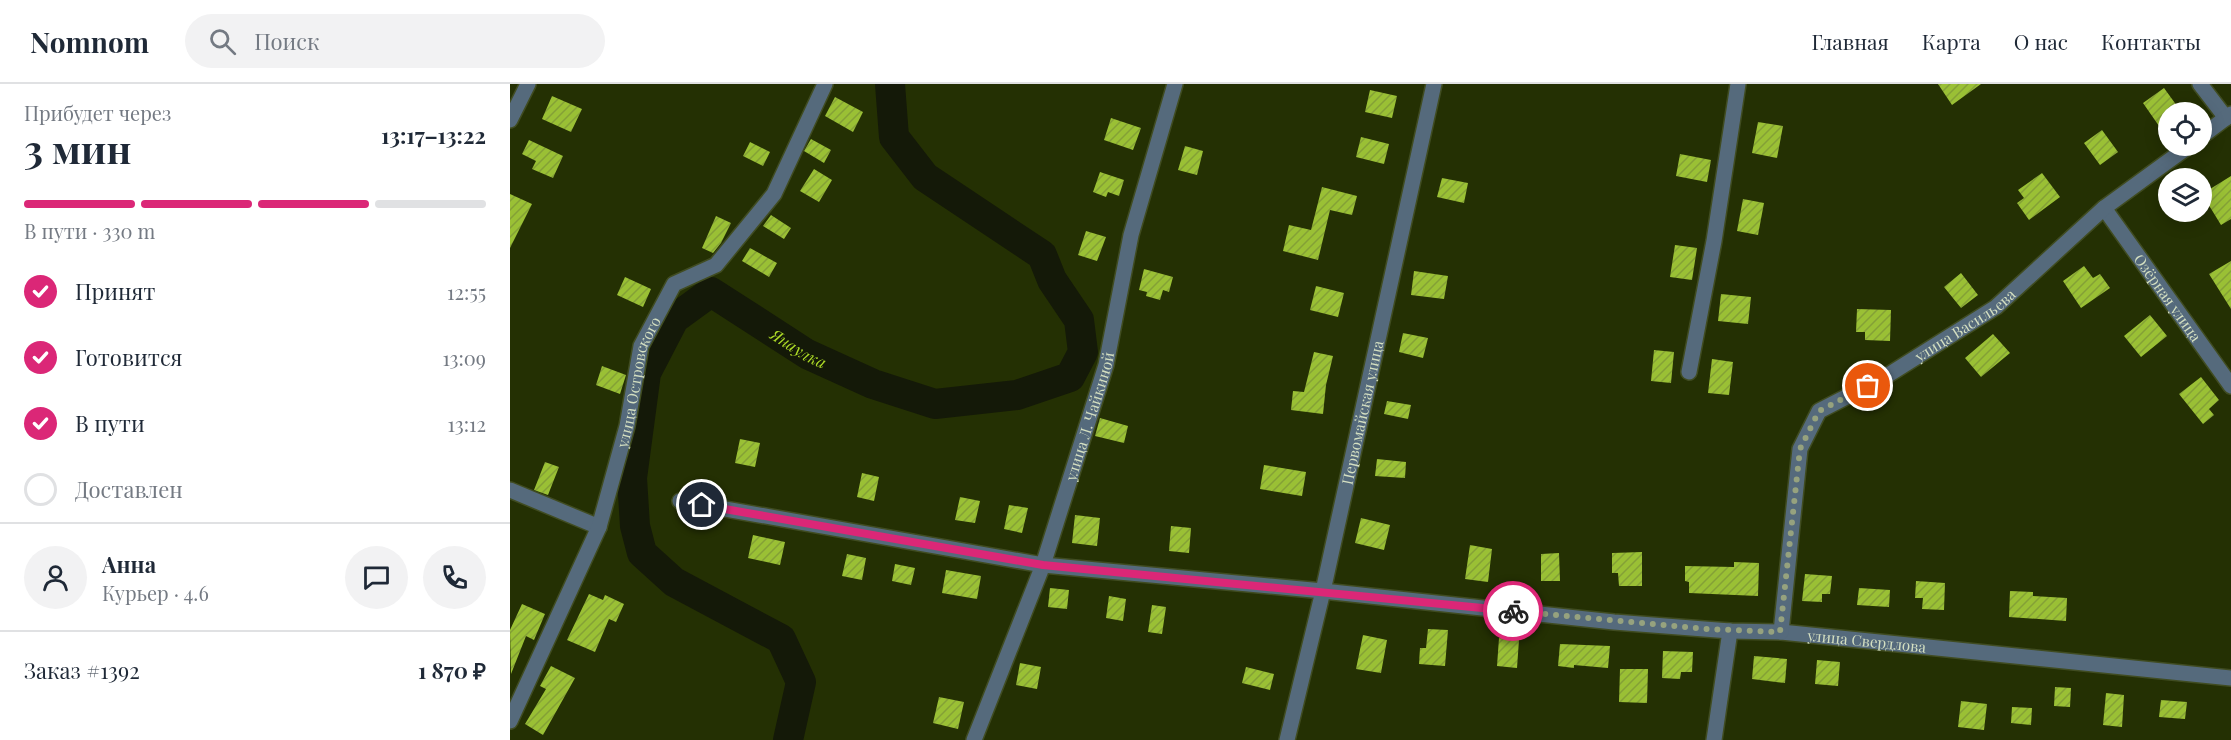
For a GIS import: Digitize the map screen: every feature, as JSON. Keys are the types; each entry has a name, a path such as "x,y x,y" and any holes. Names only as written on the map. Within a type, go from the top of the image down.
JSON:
{"street":[{"path":"510,120 528,84"},
{"name":"улица Островского","path":"510,721 599,527 627,426 641,346 674,284 716,265 774,194 825,84"},
{"name":"улица Л. Чайкиной","path":"974,740 1043,565 1106,365 1131,235 1175,84"},
{"name":"Первомайская улица","path":"1287,740 1323,591 1434,84"},
{"path":"1689,372 1714,241 1738,84"},
{"path":"2200,84 2228,116 2212,128"},
{"name":"улица Васильева","path":"1780,632 1800,449 1819,411 1885,377 1996,307 2104,208 2174,156"},
{"name":"Озёрная улица","path":"2104,208 2231,386"},
{"path":"510,490 599,527"},
{"name":"улица Свердлова","path":"680,501 1043,565 1323,591 1614,622 1730,631 1780,632 2231,678"},
{"path":"1714,740 1730,631"}],"building":[{"path":"1938,84 1981,84 1952,105"},
{"path":"2164,88 2174,102 2158,102 2158,125 2143,103"},
{"path":"1370,90 1397,96 1392,118 1365,112"},
{"path":"552,96 582,109 571,132 542,119"},
{"path":"835,97 863,112 853,132 825,116"},
{"path":"1111,118 1141,128 1133,150 1104,140"},
{"path":"1758,122 1783,126 1777,158 1752,153"},
{"path":"2102,130 2118,152 2100,165 2084,143"},
{"path":"1361,137 1389,144 1384,164 1356,157"},
{"path":"811,139 831,150 824,163 804,151"},
{"path":"529,140 563,156 553,178 532,169 536,161 522,154"},
{"path":"750,142 770,152 763,166 743,156"},
{"path":"1185,146 1203,151 1197,175 1178,170"},
{"path":"1680,154 1711,160 1707,182 1676,176"},
{"path":"814,169 832,180 819,202 800,191"},
{"path":"1100,172 1124,180 1119,196 1108,192 1106,197 1093,192"},
{"path":"2042,173 2060,197 2029,220 2017,203 2024,198 2018,190"},
{"path":"2231,176 2231,219 2221,225 2212,210 2212,188"},
{"path":"1442,178 1468,183 1464,203 1437,197"},
{"path":"1322,187 1357,196 1352,215 1330,210 1318,260 1283,251 1289,225 1311,230"},
{"path":"510,194 532,204 510,248"},
{"path":"1743,199 1764,203 1758,235 1737,231"},
{"path":"771,215 791,228 784,239 763,226"},
{"path":"716,216 731,223 713,253 702,248"},
{"path":"1086,231 1106,237 1097,261 1078,255"},
{"path":"1675,245 1697,248 1692,280 1670,277"},
{"path":"750,248 777,263 769,277 742,261"},
{"path":"2231,261 2231,309 2209,274"},
{"path":"2084,266 2093,278 2100,274 2110,288 2081,308 2063,281"},
{"path":"1144,269 1173,277 1169,292 1163,290 1160,300 1146,296 1147,292 1139,290"},
{"path":"1414,271 1448,276 1444,299 1411,295"},
{"path":"1961,273 1978,295 1961,308 1944,287"},
{"path":"625,277 651,289 643,307 617,295"},
{"path":"1316,286 1344,293 1338,317 1310,310"},
{"path":"1721,294 1751,297 1748,324 1718,321"},
{"path":"1857,309 1891,310 1890,341 1865,340 1865,332 1856,332"},
{"path":"2150,315 2167,336 2141,357 2124,336"},
{"path":"1403,333 1428,338 1423,358 1399,352"},
{"path":"1993,334 2010,353 1981,377 1965,358"},
{"path":"1654,350 1674,352 1671,383 1651,381"},
{"path":"1314,352 1333,356 1326,385 1323,414 1291,410 1293,391 1304,392"},
{"path":"1712,359 1733,362 1729,395 1708,393"},
{"path":"602,366 626,375 620,394 596,385"},
{"path":"2201,377 2219,400 2209,409 2214,415 2203,424 2179,394"},
{"path":"1387,401 1411,405 1408,419 1384,414"},
{"path":"1100,418 1128,426 1124,443 1095,436"},
{"path":"740,439 760,443 755,467 735,463"},
{"path":"1377,459 1406,462 1405,478 1375,476"},
{"path":"545,462 559,467 548,495 534,490"},
{"path":"1264,465 1306,472 1302,496 1260,489"},
{"path":"862,473 879,477 874,501 857,497"},
{"path":"960,497 980,501 975,523 955,520"},
{"path":"1009,505 1028,508 1022,533 1004,529"},
{"path":"1075,515 1100,518 1097,546 1072,543"},
{"path":"1361,518 1390,525 1384,550 1355,543"},
{"path":"1171,526 1191,528 1189,553 1169,551"},
{"path":"753,535 785,542 780,565 748,558"},
{"path":"1470,545 1492,549 1488,582 1465,579"},
{"path":"1642,552 1642,586 1619,586 1618,573 1612,573 1612,553"},
{"path":"1559,553 1560,581 1541,581 1541,554"},
{"path":"847,554 866,558 862,580 842,576"},
{"path":"1734,562 1759,563 1758,596 1689,593 1689,582 1685,581 1685,566 1734,567"},
{"path":"895,564 915,568 911,585 892,581"},
{"path":"946,570 981,576 977,599 942,593"},
{"path":"1805,574 1832,576 1830,594 1822,594 1822,602 1802,601"},
{"path":"1916,581 1945,583 1944,610 1922,609 1923,598 1915,598"},
{"path":"1050,588 1069,590 1067,609 1048,607"},
{"path":"1859,588 1890,590 1889,607 1857,605"},
{"path":"2010,591 2033,592 2033,596 2067,598 2066,621 2009,617"},
{"path":"589,594 603,600 605,595 624,604 616,622 609,619 595,652 567,640"},
{"path":"1109,596 1126,599 1123,621 1106,618"},
{"path":"522,604 545,614 534,640 526,636 511,674 510,630"},
{"path":"1152,605 1166,607 1162,634 1148,632"},
{"path":"1428,629 1448,630 1445,666 1419,664 1420,648 1426,648"},
{"path":"1363,635 1387,640 1381,673 1356,669"},
{"path":"1499,638 1519,640 1517,668 1497,666"},
{"path":"1560,644 1610,646 1608,668 1558,666"},
{"path":"1663,651 1693,652 1692,672 1681,672 1680,679 1662,678"},
{"path":"1754,656 1787,659 1785,683 1752,679"},
{"path":"1817,660 1840,662 1838,686 1815,684"},
{"path":"1020,663 1041,667 1037,689 1016,685"},
{"path":"551,666 575,678 543,735 525,724 546,689 540,686"},
{"path":"1246,667 1274,674 1270,690 1242,683"},
{"path":"1620,669 1648,669 1647,703 1619,702"},
{"path":"2055,687 2071,688 2070,707 2054,706"},
{"path":"2106,693 2124,695 2122,727 2103,725"},
{"path":"939,697 964,702 958,729 933,723"},
{"path":"2161,700 2187,702 2185,719 2159,717"},
{"path":"1961,701 1987,704 1984,730 1958,727"},
{"path":"2012,707 2032,708 2031,725 2011,723"}],"waterway":[{"name":"Янаулка","path":"788,740 801,682 781,639 674,582 642,553 635,526 632,478 646,373 674,319 711,292 807,354 873,384 935,404 1017,395 1070,377 1083,352 1079,320 1052,280 1042,255 925,177 894,137 890,84"}],"way so far":[{"path":"1513,611 1614,622 1730,631 1780,632 1800,449 1819,411 1868,386"}],"route":[{"path":"702,505 1043,565 1513,611"}]}
